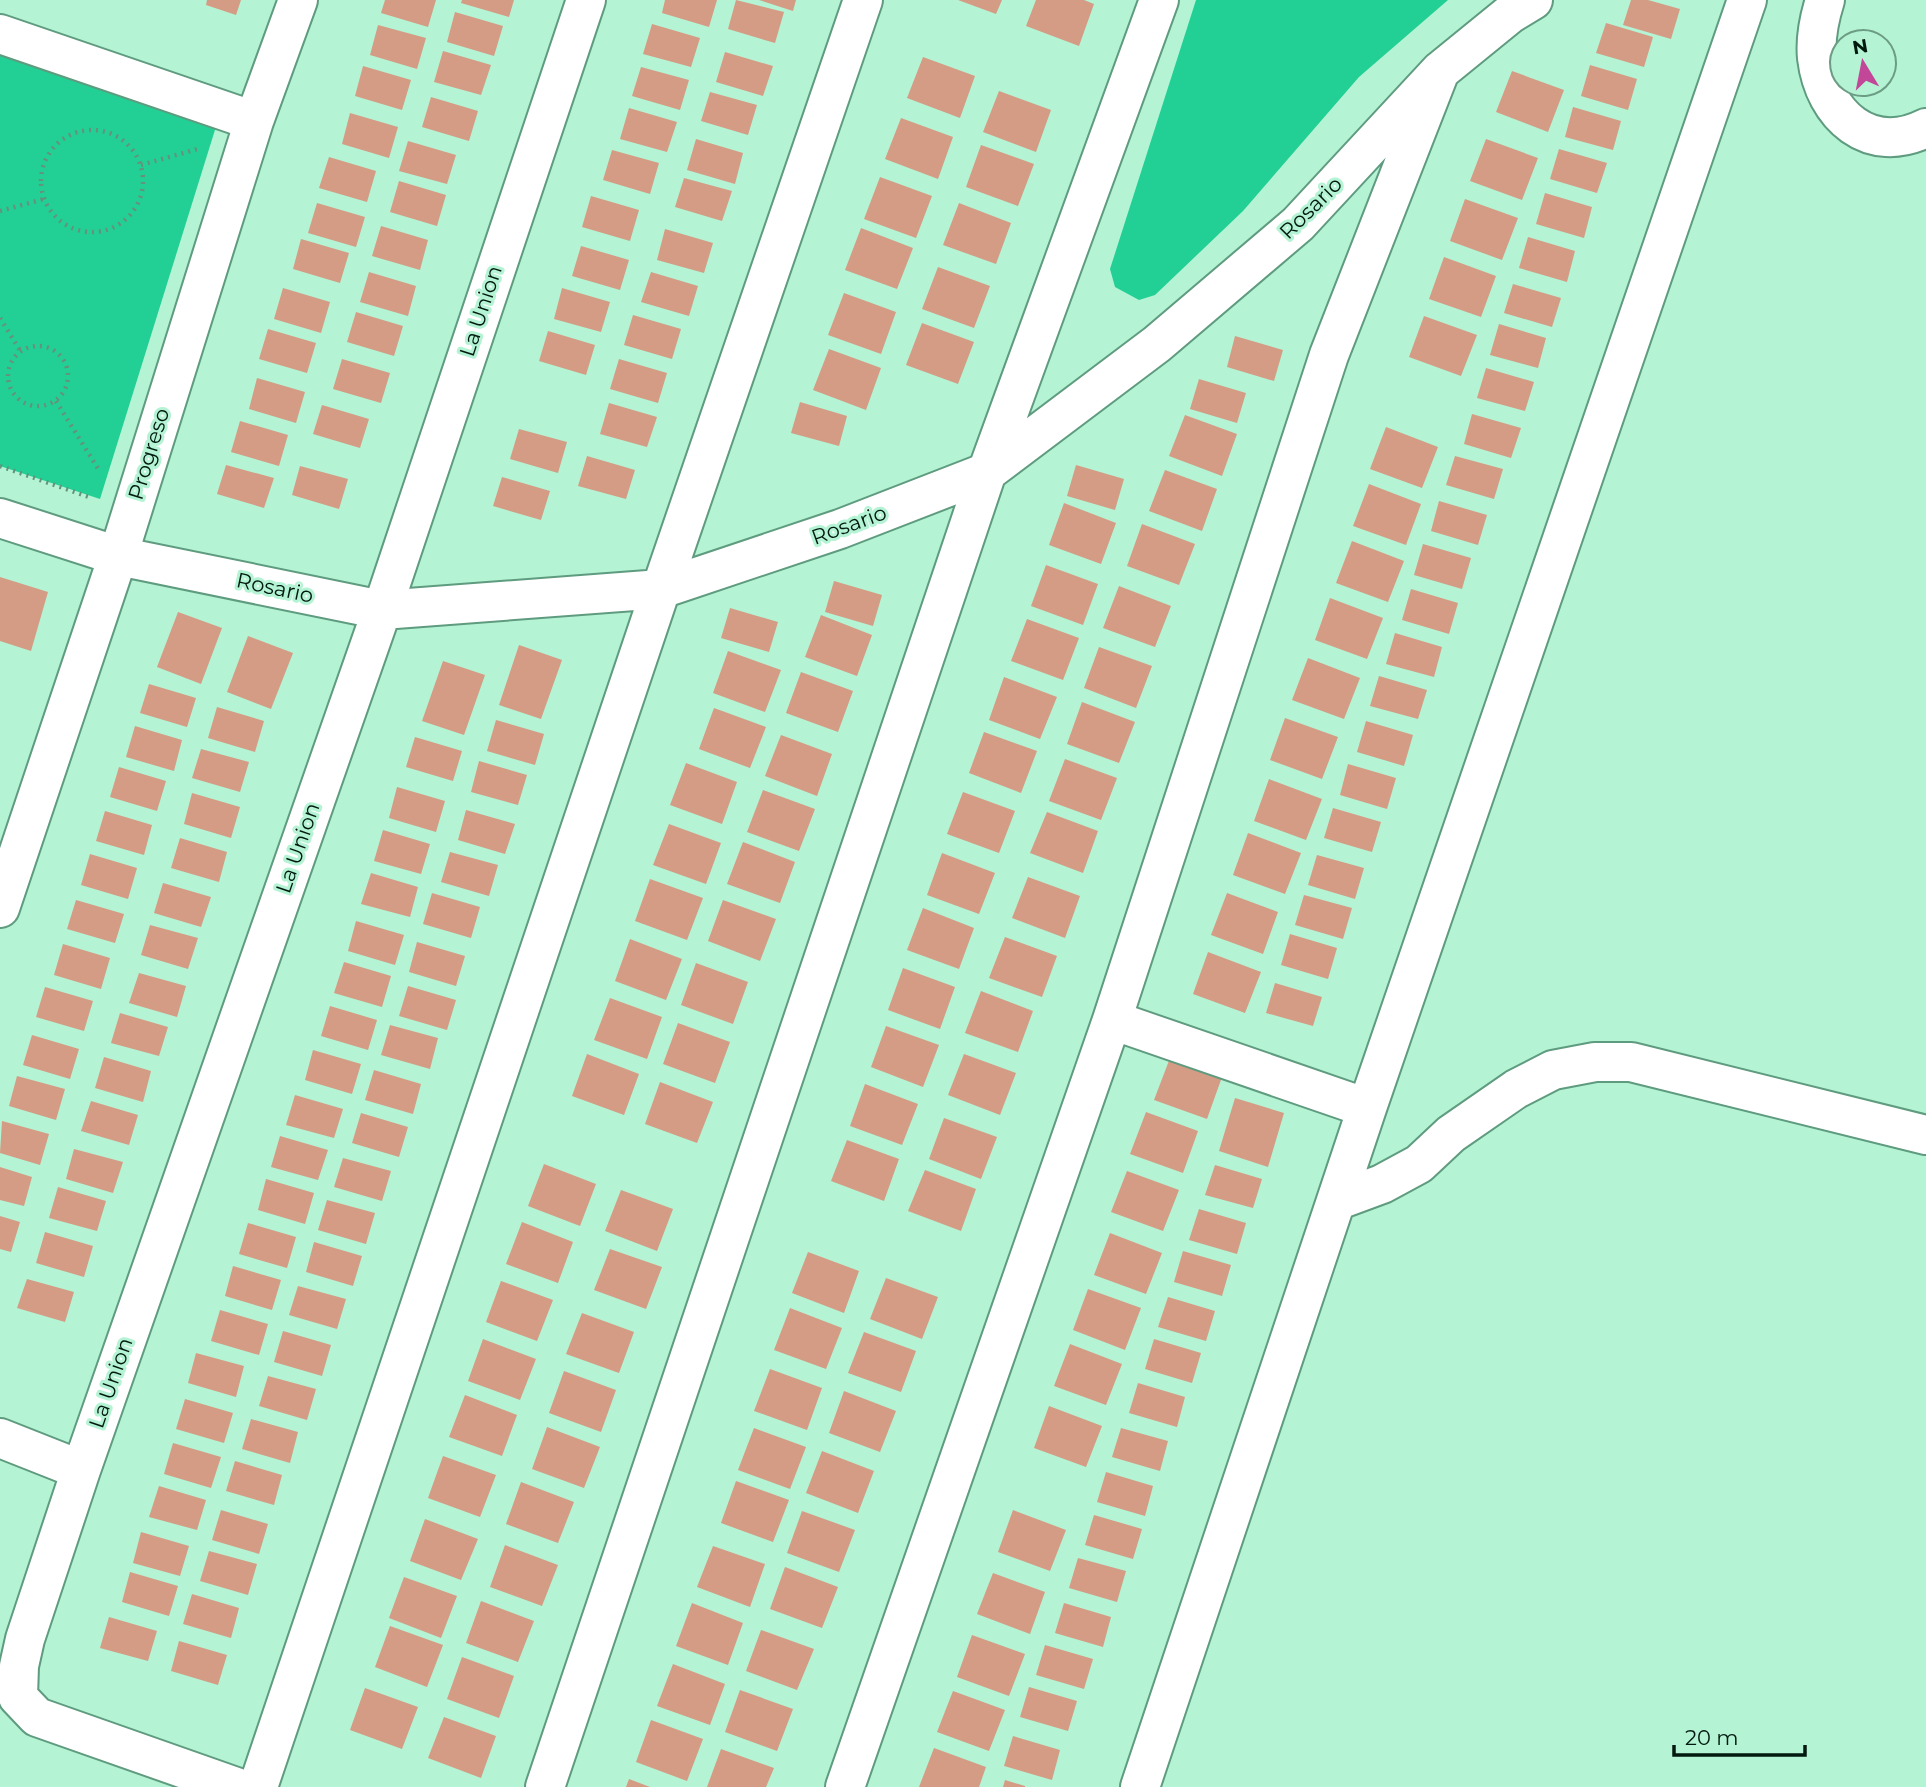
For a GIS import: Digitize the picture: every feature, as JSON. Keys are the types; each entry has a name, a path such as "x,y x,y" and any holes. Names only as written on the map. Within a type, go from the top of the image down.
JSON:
{"street":[{"name":"Progreso","path":"0,908 118,556 254,121 298,0"},
{"name":"La Union","path":"236,1787 37,1717 18,1697 19,1666 25,1639 81,1470 382,610 586,0"},
{"path":"258,1787 661,589 863,0"},
{"path":"545,1787 987,472 1158,0"},
{"name":"Rosario","path":"0,518 118,556 382,610 661,589 840,529 987,472 1157,344 1298,224 1440,71 1510,14 1533,0"},
{"path":"1140,1787 1367,1108 1747,0"},
{"path":"1825,0 1818,22 1817,59 1827,91 1841,116 1859,131 1889,139 1926,128"},
{"path":"0,34 254,121"},
{"path":"845,1787 1112,1020 1329,355 1440,71"},
{"path":"1112,1020 1367,1108"},
{"path":"1336,1201 1382,1184 1419,1164 1451,1134 1516,1089 1552,1070 1595,1062 1631,1062 1926,1135"},
{"path":"0,1438 81,1470"}],"path":[{"path":"96,129 115,135 132,148 141,165 143,187 138,204 124,221 110,228 93,232 74,229 52,214 44,199 40,178 45,161 54,146 75,132 96,129"},
{"path":"141,165 202,148"},
{"path":"0,211 44,199"},
{"path":"0,318 21,352"},
{"path":"32,347 44,347 62,358 68,371 68,381 66,389 56,401 41,407 30,406 14,394 8,375 11,363 21,352 32,347"},
{"path":"56,401 106,481"},
{"path":"0,466 99,500"}],"green space":[{"path":"1196,0 1448,0 1359,77 1243,211 1155,295 1139,300 1115,287 1110,269"},
{"path":"0,42 219,117 100,499 0,466"}],"building":[{"path":"207,0 241,0 236,15 206,5"},
{"path":"385,0 436,0 428,27 381,13"},
{"path":"462,0 514,0 509,17 461,3"},
{"path":"665,0 717,0 709,27 662,13"},
{"path":"736,0 784,12 775,43 728,29"},
{"path":"759,0 796,0 793,11"},
{"path":"958,0 1002,0 996,14"},
{"path":"1036,0 1084,0 1094,4 1079,46 1026,26"},
{"path":"1631,0 1648,0 1680,9 1671,39 1623,25"},
{"path":"455,12 503,26 494,56 447,42"},
{"path":"1606,23 1653,37 1644,67 1596,53"},
{"path":"652,24 700,38 691,67 643,54"},
{"path":"378,25 426,38 417,69 370,55"},
{"path":"443,51 491,65 481,95 434,82"},
{"path":"725,52 773,66 763,96 716,82"},
{"path":"923,57 975,76 960,118 907,98"},
{"path":"1590,65 1637,79 1628,110 1581,96"},
{"path":"363,66 411,80 402,110 355,96"},
{"path":"641,67 689,80 680,110 632,96"},
{"path":"1512,71 1564,90 1548,132 1496,112"},
{"path":"999,91 1051,110 1036,152 983,132"},
{"path":"710,92 757,105 748,135 701,121"},
{"path":"431,97 478,111 469,141 422,127"},
{"path":"1573,107 1621,121 1613,150 1565,137"},
{"path":"629,108 677,122 667,152 620,139"},
{"path":"350,113 398,127 389,158 342,144"},
{"path":"901,118 953,137 938,179 885,159"},
{"path":"696,139 743,153 735,184 687,170"},
{"path":"1486,139 1538,158 1522,200 1470,181"},
{"path":"408,141 456,155 447,184 399,171"},
{"path":"981,145 1034,164 1018,206 966,187"},
{"path":"1559,149 1607,163 1597,193 1550,179"},
{"path":"612,150 659,163 650,194 603,180"},
{"path":"329,157 376,171 367,202 319,188"},
{"path":"880,177 932,196 916,238 864,219"},
{"path":"684,178 732,191 722,221 675,207"},
{"path":"399,181 446,195 437,226 390,212"},
{"path":"1545,193 1592,207 1584,238 1536,224"},
{"path":"591,196 639,210 630,241 582,227"},
{"path":"1465,199 1518,218 1502,260 1450,241"},
{"path":"317,203 365,217 356,247 308,233"},
{"path":"959,203 1011,223 996,264 943,245"},
{"path":"381,226 428,240 420,270 372,256"},
{"path":"861,228 913,248 897,289 845,270"},
{"path":"665,229 713,243 704,273 657,260"},
{"path":"1528,237 1575,251 1567,282 1519,268"},
{"path":"301,239 349,253 340,283 293,269"},
{"path":"581,246 629,260 620,290 572,276"},
{"path":"1444,257 1496,276 1481,317 1429,299"},
{"path":"938,267 990,286 974,328 922,309"},
{"path":"369,272 416,286 408,316 360,302"},
{"path":"651,272 698,286 689,316 641,302"},
{"path":"1513,284 1561,298 1552,327 1504,313"},
{"path":"283,288 330,302 321,333 274,319"},
{"path":"562,288 610,302 601,332 554,319"},
{"path":"844,293 896,312 881,354 828,335"},
{"path":"356,312 403,326 394,356 347,342"},
{"path":"633,315 681,329 672,359 624,345"},
{"path":"1424,316 1477,335 1461,376 1409,357"},
{"path":"922,323 974,342 958,384 906,365"},
{"path":"1499,324 1546,338 1538,368 1490,355"},
{"path":"268,329 316,343 307,373 259,359"},
{"path":"548,331 595,345 586,375 539,361"},
{"path":"1235,336 1283,350 1274,381 1227,367"},
{"path":"829,349 881,368 866,410 813,390"},
{"path":"342,359 390,373 381,403 333,389"},
{"path":"619,359 667,373 658,403 610,389"},
{"path":"1486,368 1534,382 1525,411 1477,398"},
{"path":"257,378 305,392 296,423 249,409"},
{"path":"1199,379 1246,393 1237,423 1190,409"},
{"path":"800,402 847,416 839,446 791,433"},
{"path":"609,403 657,417 647,447 600,434"},
{"path":"322,405 369,419 360,448 313,434"},
{"path":"1472,414 1521,428 1511,458 1464,444"},
{"path":"1185,415 1237,434 1222,476 1169,456"},
{"path":"240,421 288,435 279,466 231,452"},
{"path":"1386,427 1438,447 1422,488 1370,469"},
{"path":"519,429 567,442 558,473 510,459"},
{"path":"587,456 635,470 626,499 578,486"},
{"path":"1455,456 1503,469 1494,499 1446,485"},
{"path":"226,465 274,478 264,508 217,494"},
{"path":"1076,465 1124,479 1115,510 1067,496"},
{"path":"300,466 348,479 339,509 292,495"},
{"path":"1165,470 1217,489 1202,531 1149,511"},
{"path":"502,477 550,491 541,520 493,506"},
{"path":"1369,484 1421,504 1406,545 1353,526"},
{"path":"1439,501 1487,515 1478,545 1431,531"},
{"path":"1064,503 1116,523 1101,564 1049,545"},
{"path":"1142,524 1195,544 1179,585 1127,566"},
{"path":"1352,541 1404,561 1388,602 1336,583"},
{"path":"1423,544 1471,558 1462,589 1414,575"},
{"path":"1046,565 1098,584 1083,625 1031,606"},
{"path":"0,577 48,592 31,651 0,641"},
{"path":"834,581 882,595 873,626 825,612"},
{"path":"1119,586 1171,606 1155,647 1103,628"},
{"path":"1411,589 1458,603 1449,634 1402,620"},
{"path":"1330,598 1383,618 1367,659 1315,640"},
{"path":"730,608 778,622 769,652 721,638"},
{"path":"178,612 222,628 201,684 157,667"},
{"path":"821,615 872,635 857,676 805,657"},
{"path":"1027,619 1079,638 1063,680 1011,661"},
{"path":"1395,633 1442,647 1434,677 1386,664"},
{"path":"248,636 293,653 271,709 227,692"},
{"path":"519,645 562,660 541,719 499,705"},
{"path":"1099,647 1152,666 1136,708 1084,688"},
{"path":"728,651 781,670 765,712 713,693"},
{"path":"1308,658 1360,678 1344,719 1292,700"},
{"path":"443,661 485,675 464,735 422,721"},
{"path":"801,672 853,691 838,732 786,713"},
{"path":"1379,676 1427,690 1418,719 1370,706"},
{"path":"1004,677 1057,697 1040,739 989,720"},
{"path":"149,684 196,698 187,727 140,713"},
{"path":"1082,702 1135,722 1119,763 1067,744"},
{"path":"217,707 264,721 255,752 208,738"},
{"path":"714,708 766,727 750,768 699,749"},
{"path":"1285,718 1338,737 1322,779 1270,760"},
{"path":"496,720 544,734 535,765 487,751"},
{"path":"1366,721 1413,735 1404,766 1357,752"},
{"path":"135,726 182,740 174,771 126,757"},
{"path":"984,732 1037,751 1021,793 969,773"},
{"path":"781,735 832,754 817,796 765,776"},
{"path":"415,737 462,751 453,781 406,767"},
{"path":"201,749 249,762 240,792 192,778"},
{"path":"1065,759 1117,778 1101,820 1049,801"},
{"path":"479,761 527,775 518,805 471,792"},
{"path":"686,763 737,782 722,824 670,805"},
{"path":"1348,764 1396,778 1387,809 1340,795"},
{"path":"119,767 166,781 157,811 110,797"},
{"path":"1269,779 1322,799 1306,840 1254,821"},
{"path":"397,787 445,801 436,832 389,818"},
{"path":"763,790 815,809 799,851 747,832"},
{"path":"963,792 1015,811 999,853 947,834"},
{"path":"192,793 240,807 231,838 184,824"},
{"path":"1333,808 1381,822 1372,852 1324,838"},
{"path":"466,810 515,824 505,854 458,840"},
{"path":"105,811 152,825 144,855 96,841"},
{"path":"1047,812 1098,831 1083,873 1030,853"},
{"path":"669,824 721,843 706,884 653,865"},
{"path":"383,830 430,844 421,874 374,861"},
{"path":"1248,833 1301,853 1285,894 1233,875"},
{"path":"180,838 227,852 219,882 171,868"},
{"path":"743,842 795,862 780,903 727,884"},
{"path":"450,852 498,865 489,896 441,882"},
{"path":"942,853 995,873 979,914 927,895"},
{"path":"90,854 137,868 128,899 81,885"},
{"path":"1317,855 1364,868 1355,899 1308,885"},
{"path":"371,873 418,887 410,917 361,904"},
{"path":"1028,877 1080,896 1065,938 1012,918"},
{"path":"650,879 703,898 687,940 635,921"},
{"path":"163,883 211,897 201,927 154,913"},
{"path":"432,893 480,907 471,938 423,924"},
{"path":"1227,893 1278,912 1263,954 1211,935"},
{"path":"1304,895 1352,908 1343,939 1295,925"},
{"path":"76,900 124,914 115,943 67,929"},
{"path":"723,900 776,919 760,961 708,941"},
{"path":"923,908 974,928 959,969 907,950"},
{"path":"356,921 404,935 395,965 348,951"},
{"path":"150,925 198,938 188,969 141,955"},
{"path":"1290,934 1337,948 1328,979 1281,965"},
{"path":"1005,937 1057,956 1042,997 989,978"},
{"path":"630,939 682,959 666,1000 615,981"},
{"path":"417,942 465,956 456,986 409,972"},
{"path":"63,944 110,958 101,989 54,975"},
{"path":"1208,952 1261,972 1245,1013 1193,994"},
{"path":"344,962 391,976 382,1007 334,993"},
{"path":"696,963 748,982 733,1024 681,1005"},
{"path":"903,968 955,987 940,1029 888,1010"},
{"path":"139,973 186,986 177,1017 129,1003"},
{"path":"1275,983 1322,997 1313,1026 1266,1013"},
{"path":"408,986 456,1000 447,1030 399,1016"},
{"path":"45,987 93,1001 84,1031 36,1017"},
{"path":"981,991 1033,1011 1018,1052 965,1033"},
{"path":"610,998 662,1017 647,1059 594,1040"},
{"path":"330,1006 377,1020 368,1050 321,1036"},
{"path":"120,1013 168,1027 159,1056 111,1043"},
{"path":"678,1023 730,1042 715,1083 663,1064"},
{"path":"390,1025 438,1038 430,1069 381,1055"},
{"path":"886,1026 939,1045 923,1087 871,1067"},
{"path":"32,1035 79,1049 70,1079 23,1065"},
{"path":"313,1050 361,1064 352,1094 305,1080"},
{"path":"587,1054 639,1074 624,1115 572,1096"},
{"path":"964,1054 1016,1073 1000,1115 948,1095"},
{"path":"104,1057 151,1071 143,1102 95,1088"},
{"path":"1170,1058 1222,1077 1207,1119 1154,1100"},
{"path":"374,1070 421,1084 413,1114 365,1100"},
{"path":"17,1076 65,1089 56,1120 9,1106"},
{"path":"660,1082 713,1102 697,1143 645,1124"},
{"path":"865,1084 918,1104 902,1145 850,1126"},
{"path":"295,1095 343,1109 334,1138 286,1125"},
{"path":"1235,1098 1284,1113 1268,1167 1219,1151"},
{"path":"91,1101 138,1115 129,1145 81,1131"},
{"path":"1146,1112 1198,1131 1183,1173 1130,1154"},
{"path":"361,1113 408,1127 399,1157 352,1143"},
{"path":"944,1118 997,1137 981,1179 929,1159"},
{"path":"2,1121 49,1134 40,1165 0,1153"},
{"path":"280,1136 328,1150 318,1180 271,1167"},
{"path":"847,1140 899,1159 884,1201 831,1181"},
{"path":"74,1149 123,1162 113,1193 66,1179"},
{"path":"343,1158 391,1171 382,1201 334,1187"},
{"path":"544,1164 596,1184 580,1226 528,1206"},
{"path":"1215,1165 1262,1179 1253,1208 1205,1195"},
{"path":"0,1167 32,1177 24,1206 0,1200"},
{"path":"925,1170 976,1189 961,1231 908,1211"},
{"path":"1127,1171 1179,1190 1163,1231 1111,1212"},
{"path":"266,1179 314,1193 305,1224 258,1210"},
{"path":"58,1187 106,1201 97,1231 49,1218"},
{"path":"621,1190 673,1209 657,1251 605,1231"},
{"path":"327,1200 375,1213 366,1244 318,1230"},
{"path":"1199,1209 1246,1223 1237,1254 1189,1240"},
{"path":"0,1216 20,1222 11,1252 0,1249"},
{"path":"522,1222 573,1242 558,1283 506,1264"},
{"path":"248,1223 296,1237 287,1268 239,1254"},
{"path":"45,1232 93,1246 84,1277 36,1263"},
{"path":"1110,1233 1162,1253 1146,1294 1094,1275"},
{"path":"314,1242 362,1256 353,1286 306,1272"},
{"path":"610,1249 662,1267 646,1309 594,1290"},
{"path":"1183,1251 1231,1265 1222,1296 1174,1282"},
{"path":"808,1252 859,1271 844,1313 792,1293"},
{"path":"233,1266 281,1280 272,1310 225,1296"},
{"path":"886,1278 938,1297 922,1339 870,1319"},
{"path":"27,1279 74,1292 65,1322 17,1308"},
{"path":"501,1281 553,1300 537,1341 486,1322"},
{"path":"298,1286 346,1299 337,1329 289,1315"},
{"path":"1088,1289 1141,1308 1125,1350 1073,1330"},
{"path":"1168,1297 1215,1311 1206,1341 1158,1327"},
{"path":"790,1308 842,1328 826,1369 774,1350"},
{"path":"220,1310 268,1324 259,1355 211,1341"},
{"path":"582,1313 634,1332 619,1373 566,1354"},
{"path":"283,1331 331,1345 322,1376 274,1362"},
{"path":"864,1332 916,1351 901,1392 848,1373"},
{"path":"483,1339 536,1359 520,1400 468,1381"},
{"path":"1154,1339 1201,1353 1192,1383 1145,1369"},
{"path":"1070,1344 1122,1364 1106,1405 1054,1386"},
{"path":"196,1353 244,1366 236,1397 188,1383"},
{"path":"770,1369 822,1388 807,1430 754,1411"},
{"path":"564,1371 616,1390 601,1432 549,1413"},
{"path":"268,1376 316,1389 307,1420 259,1406"},
{"path":"1138,1383 1185,1397 1177,1427 1129,1413"},
{"path":"844,1391 896,1411 880,1452 829,1433"},
{"path":"465,1395 517,1415 502,1456 449,1437"},
{"path":"185,1399 233,1413 224,1443 176,1429"},
{"path":"1049,1406 1102,1426 1086,1467 1034,1448"},
{"path":"251,1419 298,1432 290,1463 242,1449"},
{"path":"547,1427 600,1447 584,1488 532,1469"},
{"path":"754,1428 806,1447 790,1489 738,1470"},
{"path":"1121,1428 1168,1441 1160,1471 1112,1457"},
{"path":"173,1443 221,1457 211,1488 164,1474"},
{"path":"822,1451 874,1471 858,1513 806,1493"},
{"path":"443,1456 496,1475 480,1517 428,1498"},
{"path":"235,1461 282,1475 274,1505 226,1491"},
{"path":"1106,1472 1153,1486 1145,1516 1097,1502"},
{"path":"736,1481 789,1500 773,1542 721,1523"},
{"path":"521,1482 574,1502 558,1543 506,1524"},
{"path":"159,1486 206,1500 197,1530 149,1517"},
{"path":"221,1510 268,1524 259,1554 212,1540"},
{"path":"1013,1510 1066,1530 1050,1571 998,1552"},
{"path":"802,1511 855,1530 839,1572 787,1553"},
{"path":"1094,1515 1142,1529 1133,1559 1085,1545"},
{"path":"425,1519 478,1539 461,1580 410,1561"},
{"path":"141,1532 189,1546 180,1576 133,1563"},
{"path":"505,1545 558,1565 542,1606 490,1587"},
{"path":"713,1546 765,1564 750,1607 697,1587"},
{"path":"209,1551 257,1564 248,1595 200,1581"},
{"path":"1078,1558 1126,1571 1117,1602 1069,1588"},
{"path":"785,1567 838,1587 822,1628 770,1609"},
{"path":"130,1572 178,1586 169,1616 122,1602"},
{"path":"993,1573 1045,1592 1030,1634 977,1614"},
{"path":"404,1577 457,1596 441,1638 389,1618"},
{"path":"192,1594 239,1608 231,1638 183,1624"},
{"path":"481,1601 534,1621 518,1662 466,1643"},
{"path":"692,1603 743,1623 728,1665 676,1646"},
{"path":"1064,1603 1111,1617 1103,1647 1055,1633"},
{"path":"109,1617 157,1631 148,1661 100,1648"},
{"path":"390,1626 443,1645 427,1687 375,1667"},
{"path":"761,1630 814,1649 797,1690 746,1671"},
{"path":"972,1635 1025,1654 1009,1696 957,1677"},
{"path":"179,1641 227,1655 218,1685 171,1671"},
{"path":"1045,1645 1093,1659 1084,1689 1036,1675"},
{"path":"462,1657 514,1676 499,1718 447,1699"},
{"path":"673,1664 725,1684 710,1725 657,1706"},
{"path":"1029,1687 1077,1701 1068,1731 1020,1717"},
{"path":"365,1688 418,1707 402,1749 350,1730"},
{"path":"740,1690 793,1709 777,1751 725,1732"},
{"path":"953,1691 1005,1710 989,1751 937,1732"},
{"path":"444,1717 496,1736 481,1778 428,1758"},
{"path":"651,1720 703,1739 687,1781 636,1762"},
{"path":"1013,1736 1060,1750 1052,1780 1004,1766"},
{"path":"934,1748 986,1767 979,1787 919,1787"},
{"path":"721,1749 774,1768 766,1787 707,1787"},
{"path":"629,1779 650,1787 626,1787"},
{"path":"1005,1780 1025,1786 1025,1787 1003,1787"}]}
